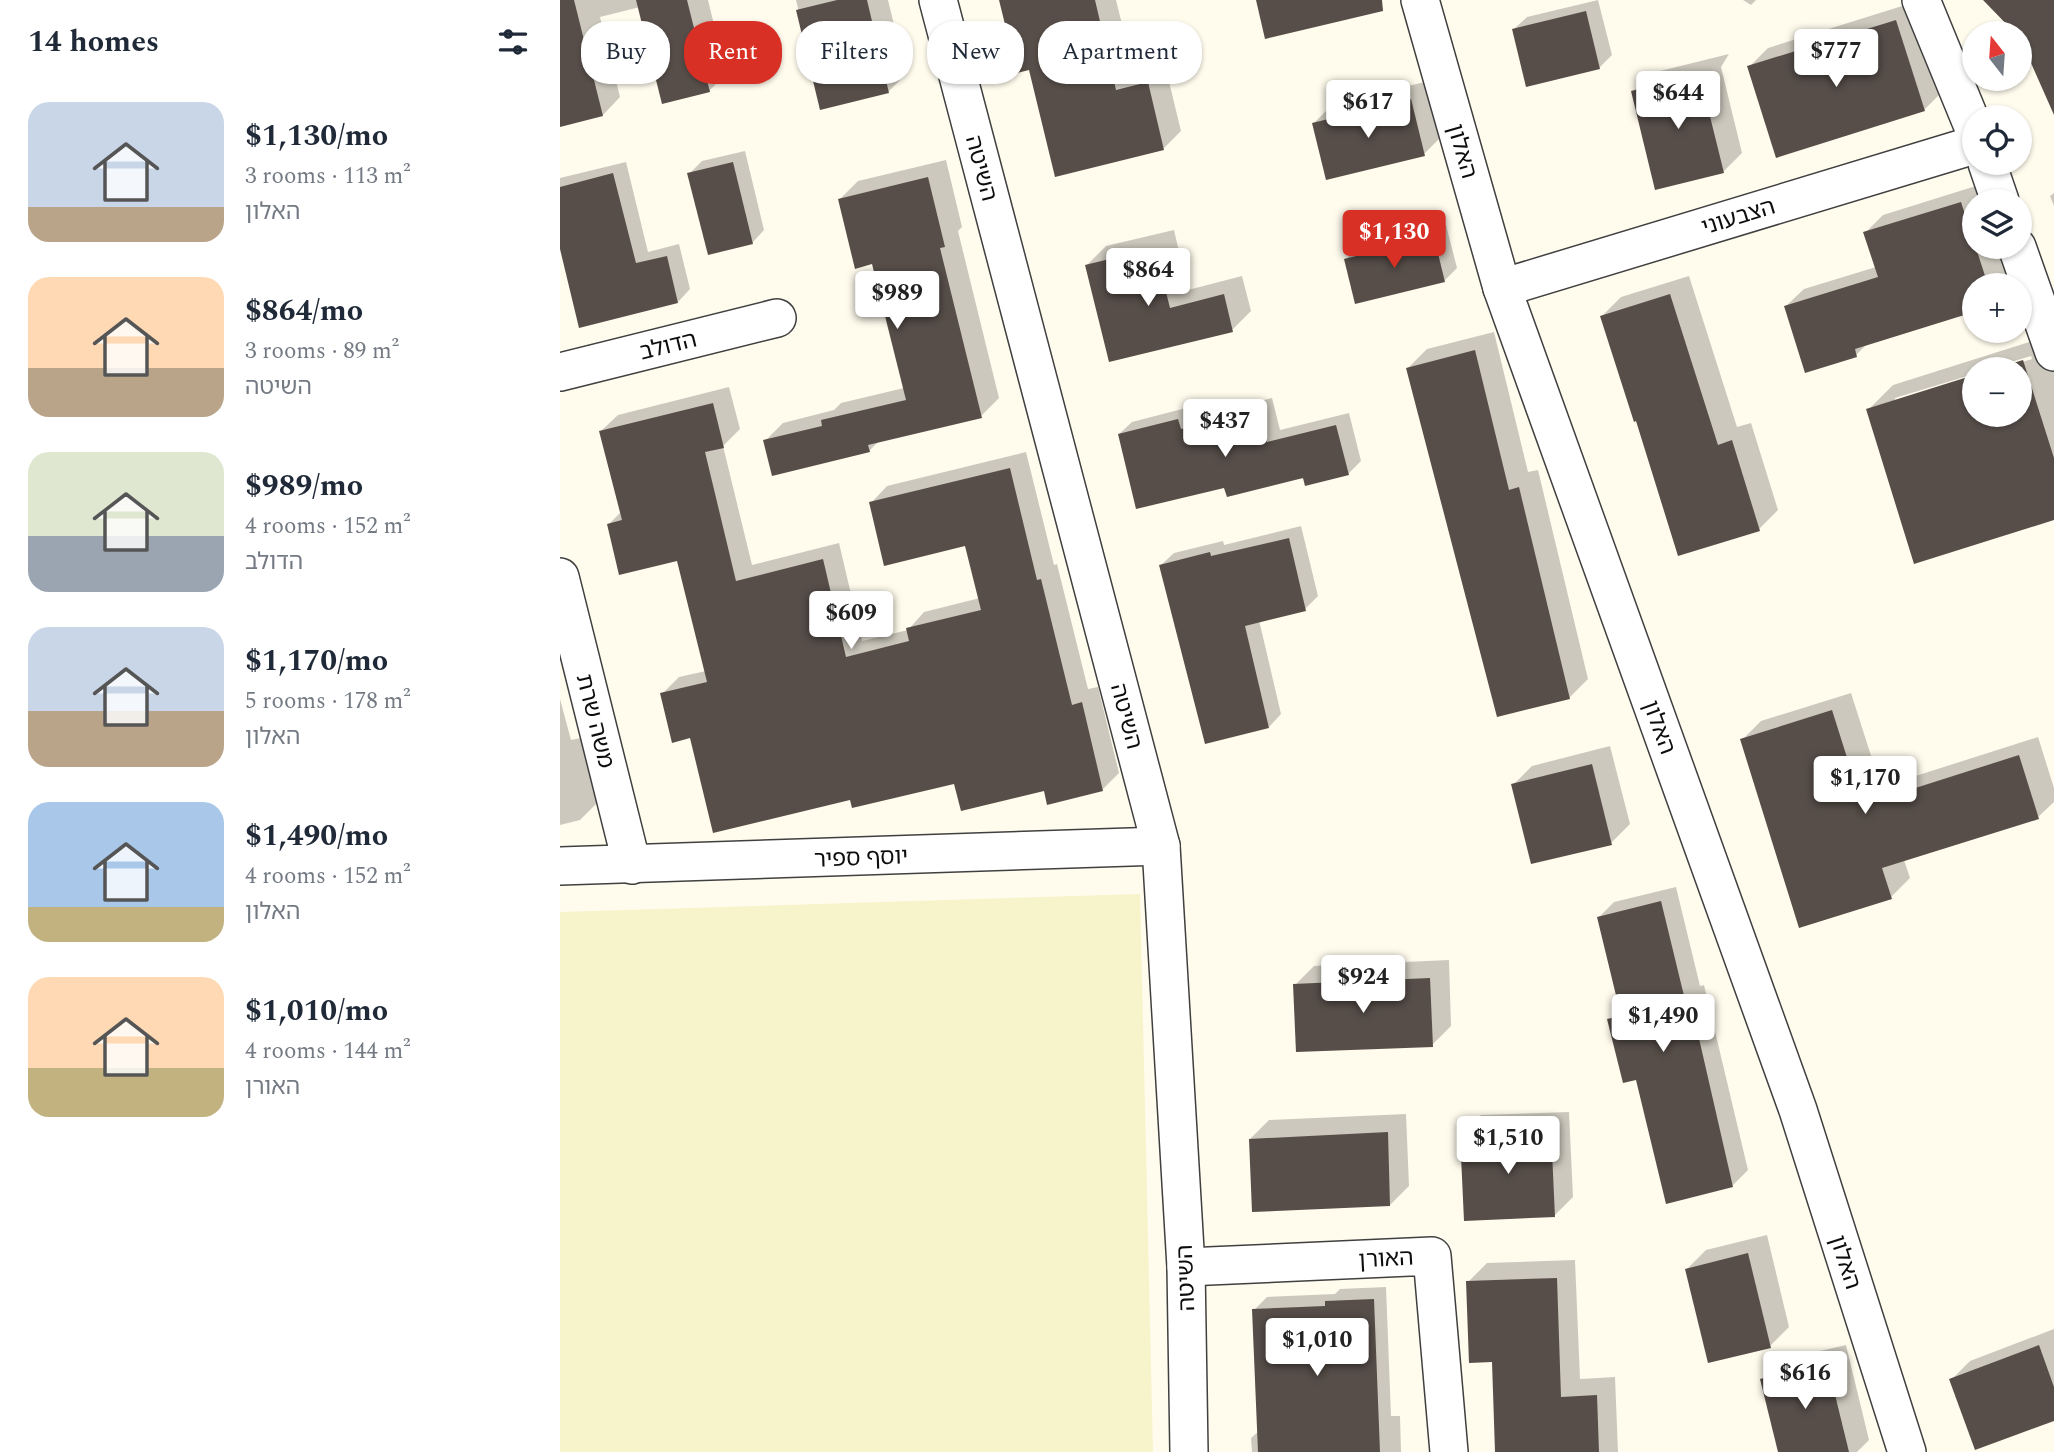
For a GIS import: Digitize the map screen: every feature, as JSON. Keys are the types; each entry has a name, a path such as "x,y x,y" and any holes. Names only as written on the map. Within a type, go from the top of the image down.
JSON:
{"street":[{"name":"השיטה","path":"938,0 1161,846 1186,1266 1189,1452"},
{"name":"האלון","path":"1420,0 1502,288 1798,1110 1907,1452"},
{"path":"1921,0 1964,105"},
{"name":"הצבעוני","path":"1502,288 1962,149"},
{"path":"2021,259 2054,352"},
{"name":"הדולב","path":"560,372 777,318"},
{"name":"משה שרת","path":"560,577 632,865"},
{"name":"יוסף ספיר","path":"560,866 1161,846"},
{"name":"האורן","path":"1186,1266 1432,1256 1449,1452"}],"shaded area":[{"path":"1140,894 1153,1452 560,1452 560,912"}],"building":[{"path":"560,0 574,0 581,28 581,84 595,84 603,116 560,127"},
{"path":"636,0 687,0 692,21 684,21 684,84 708,84 710,92 662,104 657,84 670,84 670,21 641,21"},
{"path":"837,0 867,0 872,21 799,21 796,10"},
{"path":"999,0 1095,0 1100,21 1038,21 1038,84 1115,84 1116,90 1148,84 1164,150 1055,177 1029,70 1024,71 1024,21 1004,21"},
{"path":"1256,0 1382,0 1383,11 1265,39"},
{"path":"1983,0 2054,0 2054,115 2032,65 2032,21 2003,21"},
{"path":"1586,11 1600,69 1526,87 1512,29"},
{"path":"1896,20 1925,111 1776,158 1747,66"},
{"path":"1713,71 1703,88 1724,173 1655,190 1631,91"},
{"path":"814,84 887,84 889,93 820,110"},
{"path":"1411,99 1425,156 1326,180 1312,123"},
{"path":"733,162 753,244 708,255 687,173"},
{"path":"613,173 636,263 667,256 678,303 579,328 560,249 560,187"},
{"path":"928,177 945,247 940,248 982,418 868,445 870,452 772,476 763,440 822,426 821,420 906,400 872,264 855,269 838,199"},
{"path":"1961,202 1962,259 1980,259 1984,273 1962,273 1962,316 1855,349 1857,357 1805,373 1784,306 1878,277 1863,232"},
{"path":"1434,237 1445,282 1355,304 1344,259"},
{"path":"1155,248 1170,308 1224,294 1233,332 1109,362 1085,265"},
{"path":"1670,294 1718,445 1732,440 1760,531 1678,556 1600,316"},
{"path":"1475,350 1509,490 1519,487 1570,699 1497,717 1406,368"},
{"path":"1962,379 1962,427 2032,427 2032,388 2054,458 2054,520 1914,564 1866,409"},
{"path":"713,403 724,448 705,452 736,581 823,559 846,657 909,641 906,628 981,610 965,546 884,566 869,502 1010,468 1037,580 1041,579 1072,705 1082,702 1103,791 1047,805 1044,791 961,811 954,784 852,808 850,800 713,833 690,738 672,743 660,693 707,682 677,561 619,575 607,524 622,520 599,431"},
{"path":"1260,410 1267,442 1336,425 1349,475 1305,486 1303,478 1227,497 1224,488 1136,509 1118,434 1178,419 1181,429"},
{"path":"1289,538 1306,611 1245,626 1269,728 1205,744 1159,565 1210,552 1211,556"},
{"path":"1832,710 1862,805 2019,755 2039,819 1882,868 1892,899 1799,928 1740,739"},
{"path":"1592,764 1612,845 1531,864 1511,784"},
{"path":"1661,901 1685,1000 1690,999 1733,1187 1666,1204 1636,1080 1623,1083 1607,1019 1621,1016 1597,917"},
{"path":"1430,978 1433,1047 1296,1052 1293,984"},
{"path":"1551,1130 1555,1217 1464,1221 1460,1134"},
{"path":"1388,1132 1390,1206 1252,1212 1249,1139"},
{"path":"1748,1253 1771,1348 1708,1363 1685,1269"},
{"path":"1557,1278 1561,1397 1597,1395 1599,1452 1495,1452 1492,1362 1469,1363 1466,1281"},
{"path":"1374,1299 1380,1452 1258,1452 1252,1309 1325,1306 1325,1301"},
{"path":"2039,1345 2054,1387 2054,1421 1975,1450 1949,1379"},
{"path":"1827,1362 1849,1452 1778,1452 1760,1379"}]}
